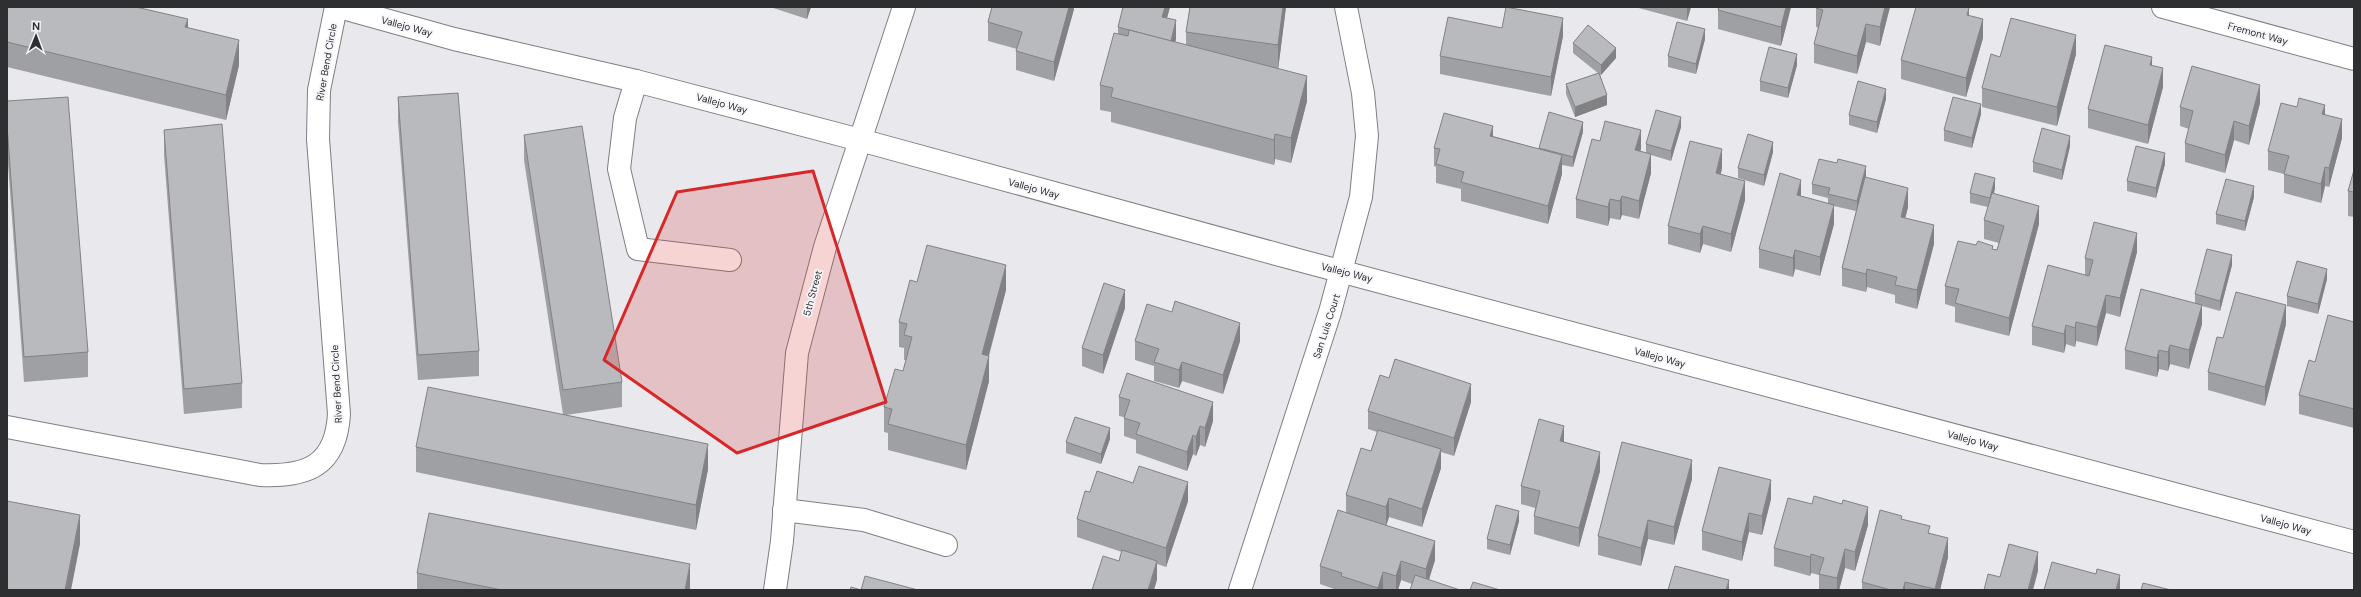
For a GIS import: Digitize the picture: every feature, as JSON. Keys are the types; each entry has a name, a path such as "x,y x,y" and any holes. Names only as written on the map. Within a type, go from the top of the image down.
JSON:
{"street":[{"name":"Vallejo Way","path":"338,7 454,39 636,81 860,140 2354,542"},
{"name":"River Bend Circle","path":"7,427 260,475 281,476 301,473 316,465 328,453 337,437 339,414 322,194 318,114 319,90 338,7"},
{"name":"5th Street","path":"776,590 797,353 825,247 904,7"},
{"name":"San Luis Court","path":"1240,590 1343,271 1361,196 1367,136 1363,93 1346,7"},
{"name":"Fremont Way","path":"2163,7 2354,59"},
{"path":"636,81 625,118 619,169 638,249 730,260"},
{"path":"784,510 864,520 946,545"}],"highlighted area":[{"path":"813,171 886,402 737,453 604,360 677,192"}],"building":[{"path":"7,7 136,7 188,19 185,27 239,40 226,95 7,42"},
{"path":"992,7 1069,7 1054,62 1016,51 1022,32 988,22"},
{"path":"1123,7 1165,7 1162,17 1176,20 1171,41 1118,27"},
{"path":"1190,7 1283,7 1278,45 1186,32"},
{"path":"1506,7 1563,18 1551,77 1440,56 1448,17 1502,28"},
{"path":"1719,7 1786,7 1781,27 1718,10"},
{"path":"1816,7 1885,7 1880,27 1866,24 1857,56 1814,44 1823,10"},
{"path":"1916,7 1965,7 1969,8 1967,15 1983,19 1966,78 1901,60"},
{"path":"2011,18 2076,35 2057,107 1982,88 1991,54 2000,57"},
{"path":"1677,22 1705,29 1696,64 1668,56"},
{"path":"1588,25 1616,48 1601,65 1573,43"},
{"path":"1129,30 1307,76 1291,138 1275,134 1274,140 1111,97 1113,88 1100,85 1114,33 1128,36"},
{"path":"2105,45 2152,57 2150,65 2163,68 2148,125 2088,109"},
{"path":"1769,47 1797,54 1788,88 1760,81"},
{"path":"2192,66 2260,85 2249,126 2234,121 2225,155 2185,143 2193,111 2180,107"},
{"path":"1599,73 1607,95 1575,107 1566,84"},
{"path":"1858,81 1886,89 1877,122 1849,115"},
{"path":"458,93 479,351 418,355 398,97"},
{"path":"68,97 88,352 24,357 7,125 7,101"},
{"path":"1953,97 1981,104 1972,138 1944,130"},
{"path":"2299,98 2325,105 2322,114 2342,119 2329,168 2325,167 2321,184 2284,174 2289,156 2268,151 2281,103 2297,107"},
{"path":"1656,110 1681,117 1671,151 1646,144"},
{"path":"1549,112 1583,122 1573,157 1539,148"},
{"path":"1444,113 1493,126 1490,136 1562,155 1548,206 1461,182 1464,172 1436,164 1440,149 1434,148"},
{"path":"1605,121 1641,130 1635,150 1651,154 1639,201 1622,196 1620,201 1610,199 1608,207 1576,199 1592,139 1600,141"},
{"path":"222,124 242,383 184,389 164,130"},
{"path":"582,126 622,382 563,390 524,135"},
{"path":"2042,128 2070,136 2062,170 2033,162"},
{"path":"1748,134 1773,142 1764,175 1738,168"},
{"path":"1690,141 1722,149 1716,173 1745,181 1731,234 1703,226 1700,234 1668,226"},
{"path":"2136,146 2165,153 2156,188 2127,181"},
{"path":"1819,159 1837,163 1838,159 1866,166 1857,201 1828,194 1830,188 1812,184"},
{"path":"2354,170 2354,192 2348,191"},
{"path":"1780,173 1801,180 1797,195 1834,205 1820,257 1795,250 1793,258 1759,249"},
{"path":"1975,173 1995,178 1990,198 1970,193"},
{"path":"1865,177 1908,188 1901,217 1934,225 1917,290 1895,285 1897,277 1867,269 1866,274 1842,268"},
{"path":"2226,179 2254,186 2245,221 2216,214"},
{"path":"1992,193 2039,206 2009,318 1955,303 1959,289 1945,286 1958,241 1976,245 1978,241 1993,246 1992,249 1997,250 2004,226 1984,220"},
{"path":"2094,222 2137,233 2120,298 2106,295 2097,327 2076,322 2075,328 2066,325 2064,334 2032,326 2048,265 2089,276 2093,260 2085,258"},
{"path":"927,245 1006,265 982,354 989,356 966,445 888,424 892,409 884,407 895,369 903,371 912,337 904,335 907,324 899,322 910,280 917,282"},
{"path":"2207,249 2232,255 2220,301 2195,294"},
{"path":"2297,261 2327,269 2318,304 2287,296"},
{"path":"1104,283 1125,290 1103,355 1082,348"},
{"path":"2141,289 2202,305 2189,350 2170,345 2168,352 2159,350 2157,358 2125,350"},
{"path":"2236,292 2286,305 2265,387 2208,372 2217,337 2223,338"},
{"path":"1175,301 1240,323 1223,375 1182,362 1179,370 1154,362 1159,349 1135,341 1147,304 1172,312"},
{"path":"2328,315 2354,322 2354,409 2299,395 2309,360 2315,362"},
{"path":"1395,359 1471,384 1454,438 1368,411 1380,375 1389,378"},
{"path":"1127,373 1213,402 1205,428 1200,426 1196,437 1193,435 1187,452 1136,434 1140,423 1124,418 1130,400 1119,397"},
{"path":"428,387 708,444 696,505 416,447"},
{"path":"1075,417 1110,428 1101,454 1066,442"},
{"path":"1539,419 1564,426 1560,441 1600,452 1579,528 1534,516 1540,491 1521,486"},
{"path":"1378,430 1441,449 1422,509 1389,498 1386,507 1346,495 1361,448 1371,451"},
{"path":"1622,442 1692,460 1674,527 1648,520 1641,548 1598,536"},
{"path":"1139,466 1188,482 1166,548 1077,519 1085,491 1090,492 1097,471 1133,483"},
{"path":"1719,467 1771,480 1762,516 1749,513 1742,542 1702,531"},
{"path":"1814,496 1842,504 1843,500 1868,507 1855,552 1845,549 1837,578 1819,574 1824,558 1811,554 1810,557 1774,548 1788,498 1812,504"},
{"path":"7,501 80,515 65,590 7,590"},
{"path":"1496,505 1519,511 1510,545 1487,539"},
{"path":"1338,510 1435,541 1426,569 1401,561 1396,576 1383,572 1378,588 1341,576 1342,573 1320,566"},
{"path":"1880,510 1902,516 1901,519 1930,526 1928,533 1948,538 1935,589 1905,582 1903,590 1891,590 1862,582"},
{"path":"429,513 690,564 685,590 502,590 417,573"},
{"path":"2009,544 2038,552 2028,590 1984,590 1988,574 2000,577"},
{"path":"1122,550 1157,561 1148,590 1092,590 1103,556 1119,561"},
{"path":"2052,562 2096,574 2097,569 2120,575 2116,590 2044,590"},
{"path":"1675,566 1729,580 1726,590 1668,590"},
{"path":"1415,575 1460,590 1410,590"},
{"path":"865,576 918,590 861,590"},
{"path":"1473,582 1500,590 1470,590"},
{"path":"2143,583 2171,590 2141,590"},
{"path":"851,587 861,590 850,590"}]}
